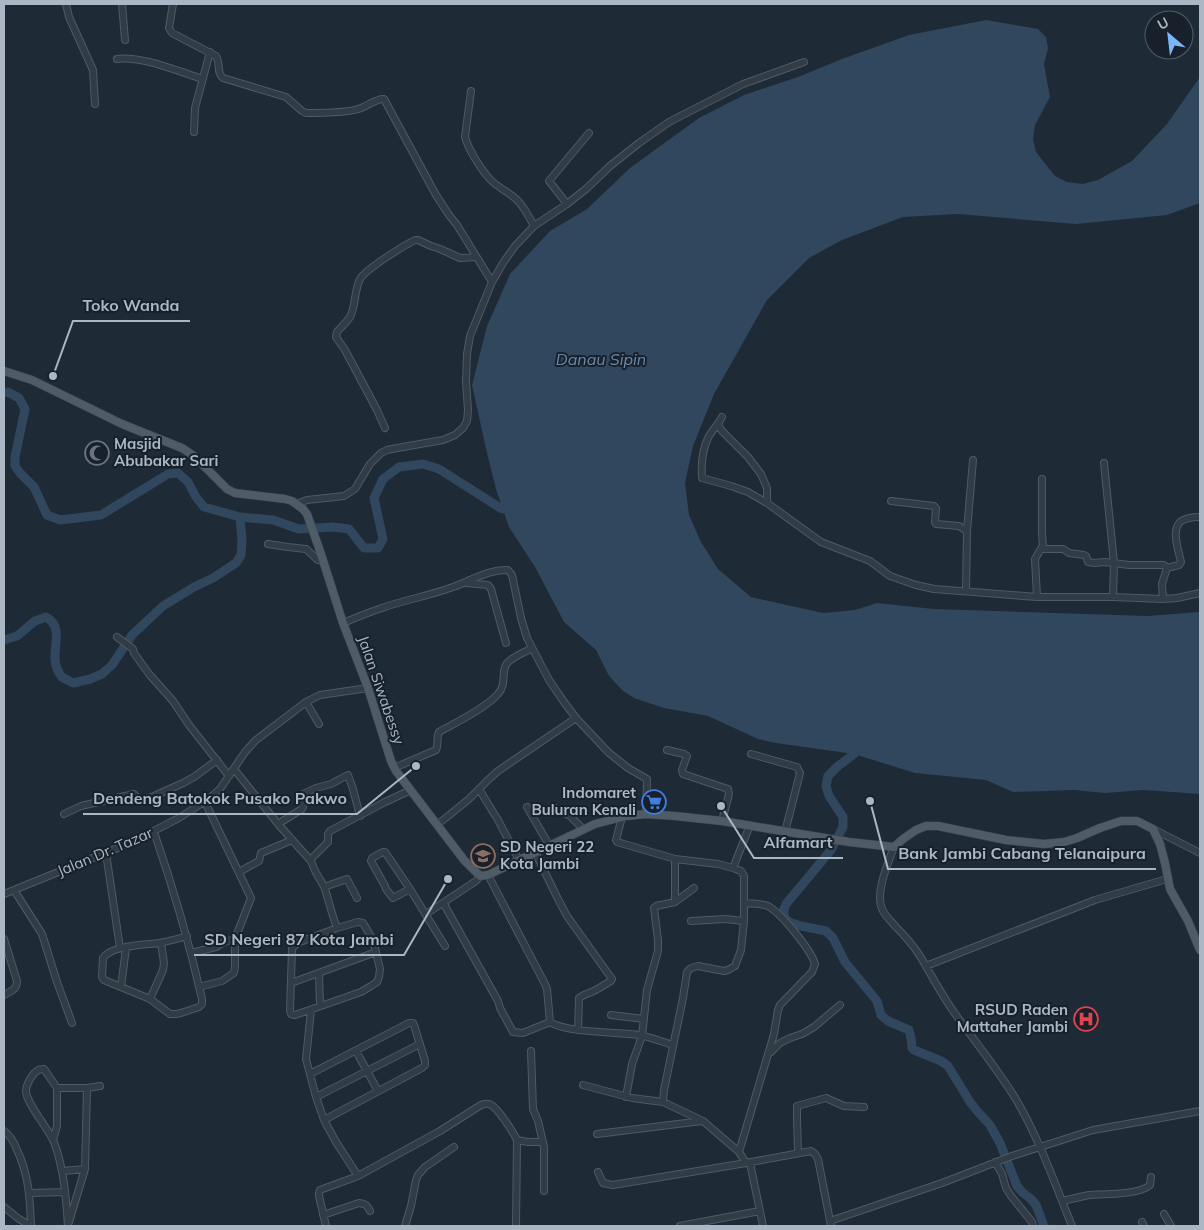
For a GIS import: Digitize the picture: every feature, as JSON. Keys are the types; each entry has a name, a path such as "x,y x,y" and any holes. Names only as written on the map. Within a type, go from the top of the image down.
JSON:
{"main road":[{"path":"4,371 32,380 122,424 182,448 194,456 227,490 247,495 285,499 297,504"},
{"name":"Jalan Siwabessy","path":"297,504 306,514 320,551 394,768 464,860 484,875"},
{"path":"484,875 583,829 611,819 646,814 750,824 822,838 894,847 916,830 926,826 938,826 1006,840 1044,844 1064,842 1121,821 1137,821 1153,828 1160,844 1170,889 1188,921 1200,950"}],"street":[{"path":"66,4 69,17 93,70 94,104"},
{"path":"122,4 125,40"},
{"path":"173,4 169,28 172,33 210,52 217,58 219,63 218,71 223,78 286,97 306,113 352,111 366,107 380,98 384,99 436,195 492,282"},
{"path":"194,132 195,108 210,52"},
{"path":"117,59 125,58 151,63 203,79"},
{"path":"297,504 307,500 344,496 355,489 370,464 381,453 387,450 443,440 455,435 463,428 467,422 468,410 466,382 470,336 492,282 503,263 514,246 534,226 566,204 639,142 668,122 743,84 804,62"},
{"path":"471,90 465,137 466,143 492,182 516,199 534,226"},
{"path":"566,204 549,181 589,133"},
{"path":"385,428 345,350 336,337 336,332 350,317 361,278 368,271 415,240 440,248 460,258 476,257"},
{"path":"722,417 709,436 702,455 702,478 748,492 767,503 822,542 870,561 890,576 934,589 1037,597 1163,599 1177,598 1200,592"},
{"path":"718,425 761,474 767,488 767,503"},
{"path":"966,591 967,531 973,460"},
{"path":"1104,463 1114,563 1113,597"},
{"path":"1037,597 1035,559 1042,547 1042,479"},
{"path":"891,501 934,506 936,508 936,524 958,526 967,531"},
{"path":"1042,547 1044,550 1063,549 1069,553 1084,555 1090,563 1164,565 1167,568 1178,565 1181,562 1175,539 1178,525 1182,520 1200,517"},
{"path":"268,544 306,548 318,560 323,561"},
{"path":"1163,599 1162,580 1167,568"},
{"path":"343,623 378,609 452,588 479,576 508,570 513,578 520,618 527,638 549,680 576,718 615,759 648,780 646,814"},
{"path":"466,583 488,585 491,589 506,643"},
{"path":"117,637 133,649 134,654 149,674 173,701 189,725 229,776"},
{"path":"394,768 436,750 439,732 497,696 502,688 506,665 532,648"},
{"name":"Jalan Dr. Tazar","path":"4,894 106,854 179,818 205,802 220,789 245,752 256,740 306,702 320,695 368,688"},
{"path":"306,702 319,724"},
{"path":"437,825 463,804 498,771 576,718"},
{"path":"667,750 687,756 682,770 683,774 728,789 729,794 722,821"},
{"path":"751,754 797,767 800,771 785,832"},
{"path":"64,814 81,806 134,794 140,800 152,797 188,780 216,760"},
{"path":"234,769 278,824 311,861 324,887 328,904 338,928"},
{"path":"278,824 302,809 301,795 348,775 360,816"},
{"path":"478,789 498,820 519,860"},
{"path":"311,861 328,842 328,834 330,832 411,790"},
{"path":"200,987 222,980 234,973 235,939 250,900 239,872 205,802"},
{"path":"526,807 549,845"},
{"path":"553,807 570,816 583,829"},
{"path":"622,817 616,842 675,859 718,864 733,868 744,876 744,921 740,950 735,966 724,971 698,966 691,968 688,972 663,1102"},
{"path":"733,868 750,824"},
{"path":"1153,828 1200,852"},
{"path":"154,832 187,936 200,987 201,1006 181,1013 170,1014 150,999 103,978 102,963 104,956 108,953 123,948 160,943 187,936"},
{"path":"239,872 259,861 261,853 292,840"},
{"path":"894,847 887,864 881,889 881,908 910,942 944,998 1017,1101 1040,1146 1072,1226"},
{"path":"410,889 394,898 371,861 372,858 386,852 410,889 426,914 445,946"},
{"path":"535,852 568,916 612,978 611,981 594,992 584,994 579,998 578,1030"},
{"path":"106,854 123,948 121,987"},
{"path":"675,859 675,902"},
{"path":"426,914 484,875 545,984 550,1022"},
{"path":"926,966 1095,900 1168,878"},
{"path":"324,887 347,879 357,898"},
{"path":"626,1097 632,1064 642,1036 647,990 658,951 654,908 675,902 694,888"},
{"path":"14,890 42,934 72,1023"},
{"path":"444,902 513,1032 522,1033 550,1022 578,1030 642,1036 673,1045"},
{"path":"739,1152 769,1054 780,1005 812,972 815,964 809,950 776,911 762,904 744,904"},
{"path":"691,921 726,919 744,921"},
{"path":"358,922 363,923 373,940 376,952 380,969 377,982 361,992 311,1010 295,1015 291,1014 292,950 295,945 338,928 358,922"},
{"path":"4,938 17,981 16,988 4,995"},
{"path":"191,953 216,947 224,942 235,939"},
{"path":"150,999 163,970 164,963 160,943"},
{"path":"291,983 376,952"},
{"path":"319,973 320,1006"},
{"path":"769,1054 780,1043 814,1027 840,1006"},
{"path":"311,1010 306,1054 316,1097 324,1120 358,1176"},
{"path":"611,1015 644,1019"},
{"path":"310,1074 411,1022 414,1025 425,1065 324,1120"},
{"path":"316,1097 420,1044"},
{"path":"356,1051 378,1092"},
{"path":"531,1051 533,1109 543,1142 544,1192"},
{"path":"53,1140 57,1126 57,1088 44,1069 40,1069 37,1070 26,1085 26,1090 29,1100 53,1140 63,1171 68,1226 86,1169 87,1088"},
{"path":"583,1085 626,1097 663,1102 703,1121 739,1152 748,1163 763,1226"},
{"path":"57,1088 100,1086"},
{"path":"798,1153 797,1106 826,1098 844,1106 864,1107"},
{"path":"326,1226 320,1190 358,1176 440,1131 481,1105 489,1104 509,1125 517,1140 516,1226"},
{"path":"598,1172 602,1183 613,1185 811,1151 817,1156 831,1224 1040,1146 1093,1130 1200,1111"},
{"path":"597,1134 703,1121"},
{"path":"4,1130 13,1142 26,1174 30,1193 31,1226"},
{"path":"517,1140 543,1142"},
{"path":"405,1226 418,1175 454,1147"},
{"path":"997,1161 1006,1188 1032,1222 1033,1226"},
{"path":"63,1171 86,1169"},
{"path":"1062,1201 1089,1196 1127,1193 1150,1185 1151,1177"},
{"path":"30,1193 65,1192"},
{"path":"323,1215 359,1204 365,1204 370,1211"},
{"path":"4,1207 31,1226"},
{"path":"680,1226 760,1211"},
{"path":"1164,1214 1171,1226"}],"water":[{"name":"Danau Sipin","path":"986,20 1038,29 1046,37 1048,48 1044,64 1050,97 1035,125 1033,139 1036,152 1055,176 1067,182 1083,184 1098,180 1132,161 1167,124 1200,77 1200,203 1167,215 1076,224 958,214 903,217 842,240 809,258 767,300 714,394 693,446 685,483 689,515 701,542 718,569 751,597 823,613 855,610 877,603 934,609 1148,616 1200,612 1200,794 1143,790 1105,793 1074,790 1013,792 986,780 915,773 854,754 758,739 708,716 664,708 634,698 622,690 609,676 596,650 564,622 535,567 509,527 496,489 472,385 487,326 510,274 550,231 587,209 630,168 699,118 744,95 798,77 909,35"}],"waterway":[{"path":"4,393 8,392 19,398 25,409 15,457 15,466 34,487 47,515 60,520 101,515 168,474 178,473 188,482 204,507 240,517 273,520 299,529 332,527 349,529 364,548 378,548 383,539 374,498 383,479 399,467 423,464 439,469 502,509"},
{"path":"4,640 17,636 35,621 46,617 53,622 56,629 55,661 62,677 73,683 102,674 112,665 132,635 163,606 236,563 241,555 240,517"},
{"path":"854,754 828,776 826,786 829,796 843,817 843,827 831,850 786,904 784,917 789,922 826,931 833,938 845,962 877,1001 881,1015 888,1021 909,1030 914,1050 941,1061 948,1066 970,1102 990,1125 1000,1143 1017,1186 1036,1205 1044,1226"}],"place":[{"name":"Toko Wanda","path":"53,376"},
{"name":"Masjid Abubakar Sari","path":"97,453"},
{"name":"Dendeng Batokok Pusako Pakwo","path":"416,766"},
{"name":"Bank Jambi Cabang Telanaipura","path":"870,801"},
{"name":"Indomaret Buluran Kenali","path":"654,802"},
{"name":"Alfamart","path":"721,806"},
{"name":"SD Negeri 22 Kota Jambi","path":"483,856"},
{"name":"SD Negeri 87 Kota Jambi","path":"448,879"},
{"name":"RSUD Raden Mattaher Jambi","path":"1086,1019"}]}
